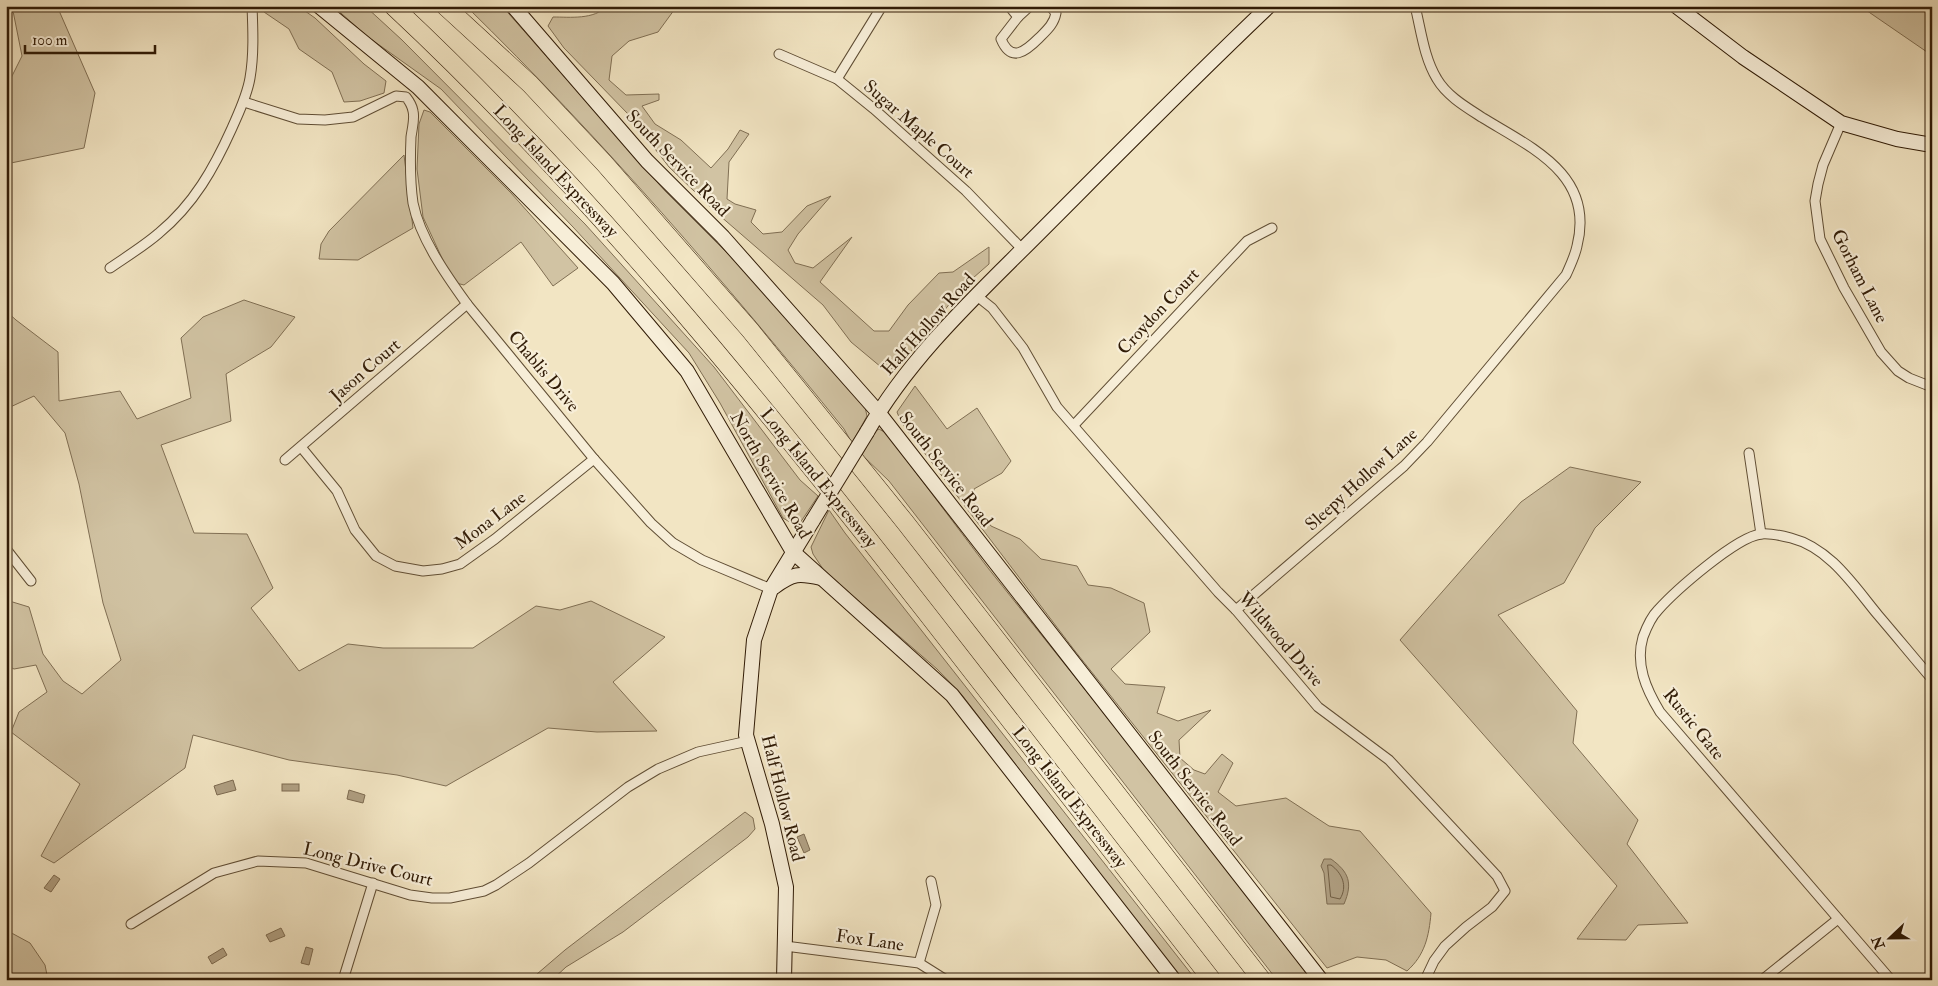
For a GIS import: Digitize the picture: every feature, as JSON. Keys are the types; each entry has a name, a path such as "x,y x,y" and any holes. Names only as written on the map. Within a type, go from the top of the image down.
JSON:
{"highway":[{"name":"Long Island Expressway","path":"393,6 502,111 641,264 720,356 844,509 1212,980"},
{"path":"446,6 530,84 604,163 750,330 899,515 1262,980"}],"main road":[{"name":"North Service Road","path":"318,6 418,87 613,284 687,371 792,552 952,695 1174,980"},
{"name":"South Service Road","path":"513,6 646,161 723,237 878,412 1321,980"},
{"name":"Half Hollow Road","path":"784,980 786,887 772,824 746,735 754,640 772,589 792,552 878,412 895,388 945,327 1153,118 1269,6"},
{"path":"1676,6 1743,57 1841,123 1897,139 1932,145"},
{"path":"772,589 785,579 795,575 821,578"}],"street":[{"path":"110,268 159,234 180,213 201,189 220,156 244,102 250,78 253,55 252,6"},
{"path":"837,79 882,6"},
{"path":"1009,6 1018,16"},
{"path":"1030,6 1018,16 1001,38 1005,47 1012,53 1019,54 1027,50 1054,22 1056,13 1050,6"},
{"name":"Sleepy Hollow Lane","path":"1236,610 1404,466 1427,442 1496,362 1566,275 1577,246 1578,207 1573,192 1553,163 1452,97 1437,79 1427,55 1416,6"},
{"name":"Sugar Maple Court","path":"779,54 837,79 947,174 1022,250"},
{"name":"Chablis Drive","path":"244,102 298,119 325,120 352,118 396,96 406,97 414,113 411,137 411,183 420,225 434,255 466,304 594,458 651,523 673,544 702,560 772,589"},
{"name":"Gorham Lane","path":"1841,123 1818,184 1815,202 1820,238 1844,288 1881,352 1898,371 1909,378 1932,387"},
{"name":"Croydon Court","path":"1074,425 1247,241 1272,228"},
{"name":"Wildwood Drive","path":"977,296 992,308 1023,348 1057,407 1218,592 1236,610 1318,707 1389,760 1497,876 1505,891 1492,908 1466,926 1446,946 1434,961 1425,980"},
{"name":"Jason Court","path":"285,460 466,304"},
{"name":"Mona Lane","path":"301,447 337,491 355,530 376,556 395,566 423,571 442,569 460,564 594,458"},
{"path":"1749,453 1761,534 1792,538 1814,547 1835,564 1932,679"},
{"name":"Rustic Gate","path":"1761,534 1734,546 1707,565 1657,611 1644,635 1641,652 1642,670 1647,691 1660,712 1891,980"},
{"path":"6,549 31,581"},
{"name":"Long Drive Court","path":"131,924 214,873 258,861 306,864 410,895 432,898 450,898 484,891 529,863 628,787 658,769 698,752 748,741"},
{"path":"919,963 936,906 931,881"},
{"path":"343,980 373,883"},
{"path":"1762,980 1838,919"},
{"name":"Fox Lane","path":"785,946 919,963 946,980"},
{"path":"1926,980 1932,975"}],"shaded area":[{"path":"12,6 57,6 95,93 84,148 6,164 6,88 22,56"},
{"path":"262,6 298,6 315,18 364,64 386,81 384,93 360,101 344,102 332,72 299,49 289,29 264,12"},
{"path":"333,6 365,6 402,40 585,224 714,367 800,480 818,496 800,523 793,524 783,518 720,403 689,353 573,227 441,89 368,37"},
{"path":"466,6 502,6 665,191 785,311 865,407 867,416 852,443 844,429 799,374 661,212 566,108"},
{"path":"607,6 653,6 657,11 662,6 677,6 658,32 629,41 612,56 609,80 626,95 659,94 659,100 642,106 655,124 681,140 711,168 728,149 740,130 749,134 729,162 727,199 735,204 756,210 751,222 763,234 782,232 807,206 831,196 798,234 788,250 795,263 813,268 852,237 820,282 874,331 889,331 908,305 939,273 953,272 989,247 989,264 965,285 903,361 887,372 851,342 823,305 719,215 669,167 628,114 564,48 548,26 553,17 589,16"},
{"path":"1860,6 1932,6 1932,65 1927,52"},
{"path":"424,110 430,112 511,193 578,268 553,286 521,242 464,285 456,283 447,269 423,217 417,169 419,124"},
{"path":"404,155 413,228 358,260 319,259 321,244 329,231"},
{"path":"244,300 295,317 271,347 226,374 231,421 161,445 194,533 247,534 273,588 251,608 299,671 348,644 383,648 473,648 536,606 560,610 591,601 665,637 613,682 657,731 597,732 548,728 446,786 397,775 289,760 193,735 185,768 54,863 41,856 80,784 11,732 19,712 47,692 36,665 14,669 6,665 6,600 29,607 43,654 63,681 82,694 121,660 103,603 79,484 65,433 34,396 6,409 6,311 58,352 59,401 120,391 137,419 191,398 181,338 203,317"},
{"path":"915,386 947,429 977,408 1011,461 1002,473 974,489 974,503 991,526 1020,539 1041,559 1077,566 1088,585 1111,588 1144,603 1150,632 1111,669 1125,684 1165,687 1157,713 1178,721 1211,710 1179,740 1180,758 1194,770 1205,774 1222,754 1233,763 1218,792 1236,806 1286,798 1329,826 1360,831 1431,913 1425,945 1418,958 1407,971 1386,960 1357,957 1327,968 1075,651 901,422 897,412"},
{"path":"879,429 886,433 988,568 1312,980 1277,980 889,481 862,455 874,432"},
{"path":"1570,467 1641,482 1595,528 1564,583 1498,615 1577,711 1573,743 1638,820 1627,844 1688,923 1638,925 1626,940 1577,939 1617,886 1400,640 1521,502"},
{"path":"829,510 845,533 1196,980 1182,980 962,695 937,669 825,572 813,554 811,547"},
{"path":"745,812 753,818 755,829 748,837 623,932 566,967 552,980 530,980 565,950"},
{"path":"6,930 30,943 45,965 48,980 6,980"}],"water":[{"path":"233,780 236,790 217,795 214,786"},
{"path":"282,784 299,784 299,791 282,791"},
{"path":"349,790 365,795 363,803 347,799"},
{"path":"804,834 810,850 804,853 797,837"},
{"path":"1324,859 1331,859 1342,869 1348,878 1347,897 1344,904 1327,904 1324,873 1321,866"},
{"path":"54,875 60,879 51,892 44,888"},
{"path":"281,928 285,936 270,942 266,935"},
{"path":"306,947 313,949 309,965 301,963"},
{"path":"223,948 227,955 212,964 208,957"}]}
